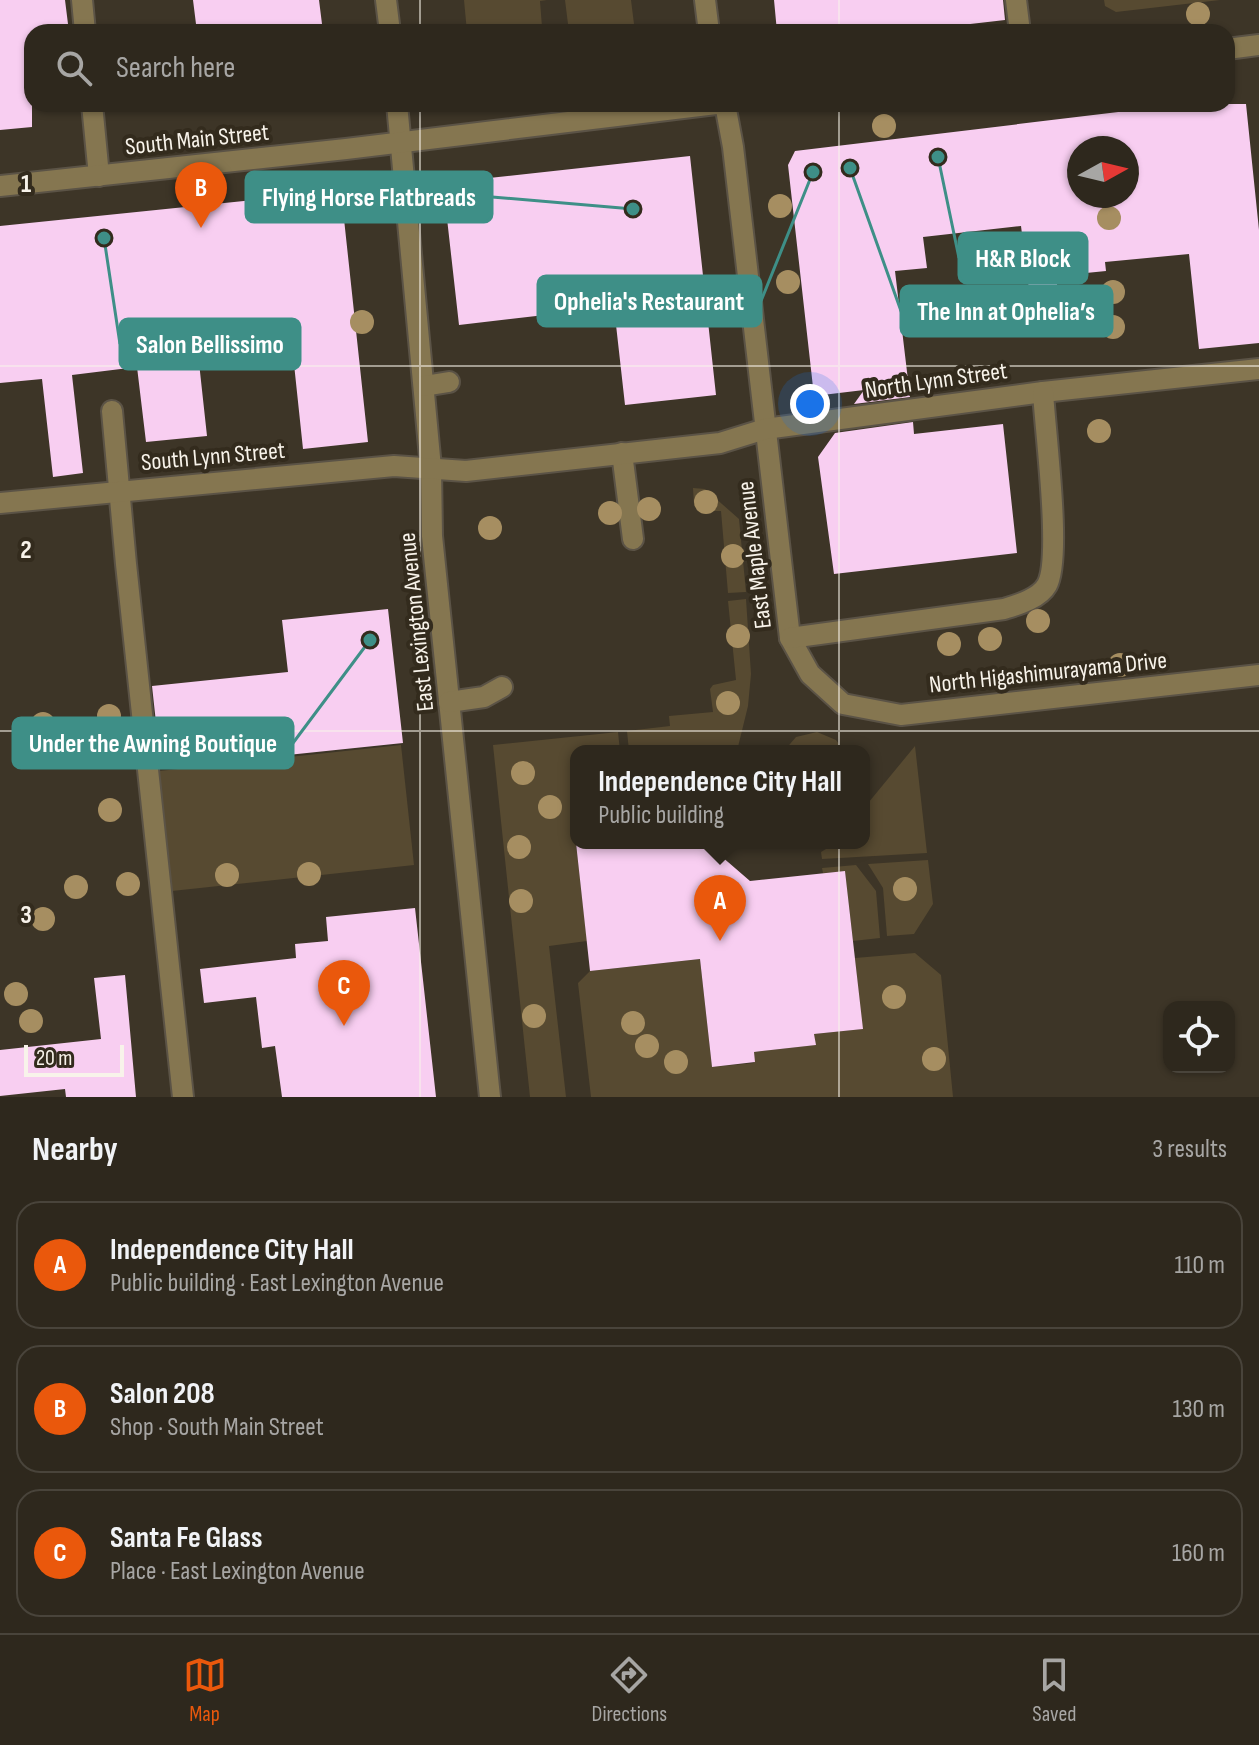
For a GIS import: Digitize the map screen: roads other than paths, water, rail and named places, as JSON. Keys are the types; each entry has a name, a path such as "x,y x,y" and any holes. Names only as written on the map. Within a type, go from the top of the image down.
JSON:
{"street":[{"path":"82,0 84,24"},
{"path":"386,0 389,24"},
{"path":"705,0 708,24"},
{"path":"1016,0 1019,24"},
{"path":"1235,48 1259,45"},
{"path":"93,112 99,176"},
{"name":"East Lexington Avenue","path":"397,112 431,468 432,536 490,1097"},
{"name":"South Main Street","path":"0,186 651,112"},
{"name":"East Maple Avenue","path":"726,112 790,638 810,674 843,704"},
{"name":"North Lynn Street","path":"431,468 466,471 720,443 765,429 1043,392 1259,369"},
{"path":"424,386 449,382"},
{"path":"790,638 1004,609 1024,603 1046,587 1054,555 1043,392"},
{"path":"112,411 183,1097"},
{"path":"622,453 633,539"},
{"name":"South Lynn Street","path":"0,503 394,466 431,468"},
{"name":"North Higashimurayama Drive","path":"843,704 901,715 1259,675"},
{"path":"449,702 484,697 502,687"}],"place":[{"name":"H&R Block","path":"938,157"},
{"name":"The Inn at Ophelia’s","path":"850,168"},
{"name":"Ophelia's Restaurant","path":"813,172"},
{"name":"Flying Horse Flatbreads","path":"633,209"},
{"name":"Salon 208","path":"201,228"},
{"name":"Salon Bellissimo","path":"104,238"},
{"name":"Under the Awning Boutique","path":"370,640"},
{"name":"Independence City Hall","path":"720,941"},
{"name":"Santa Fe Glass","path":"344,1026"}]}
